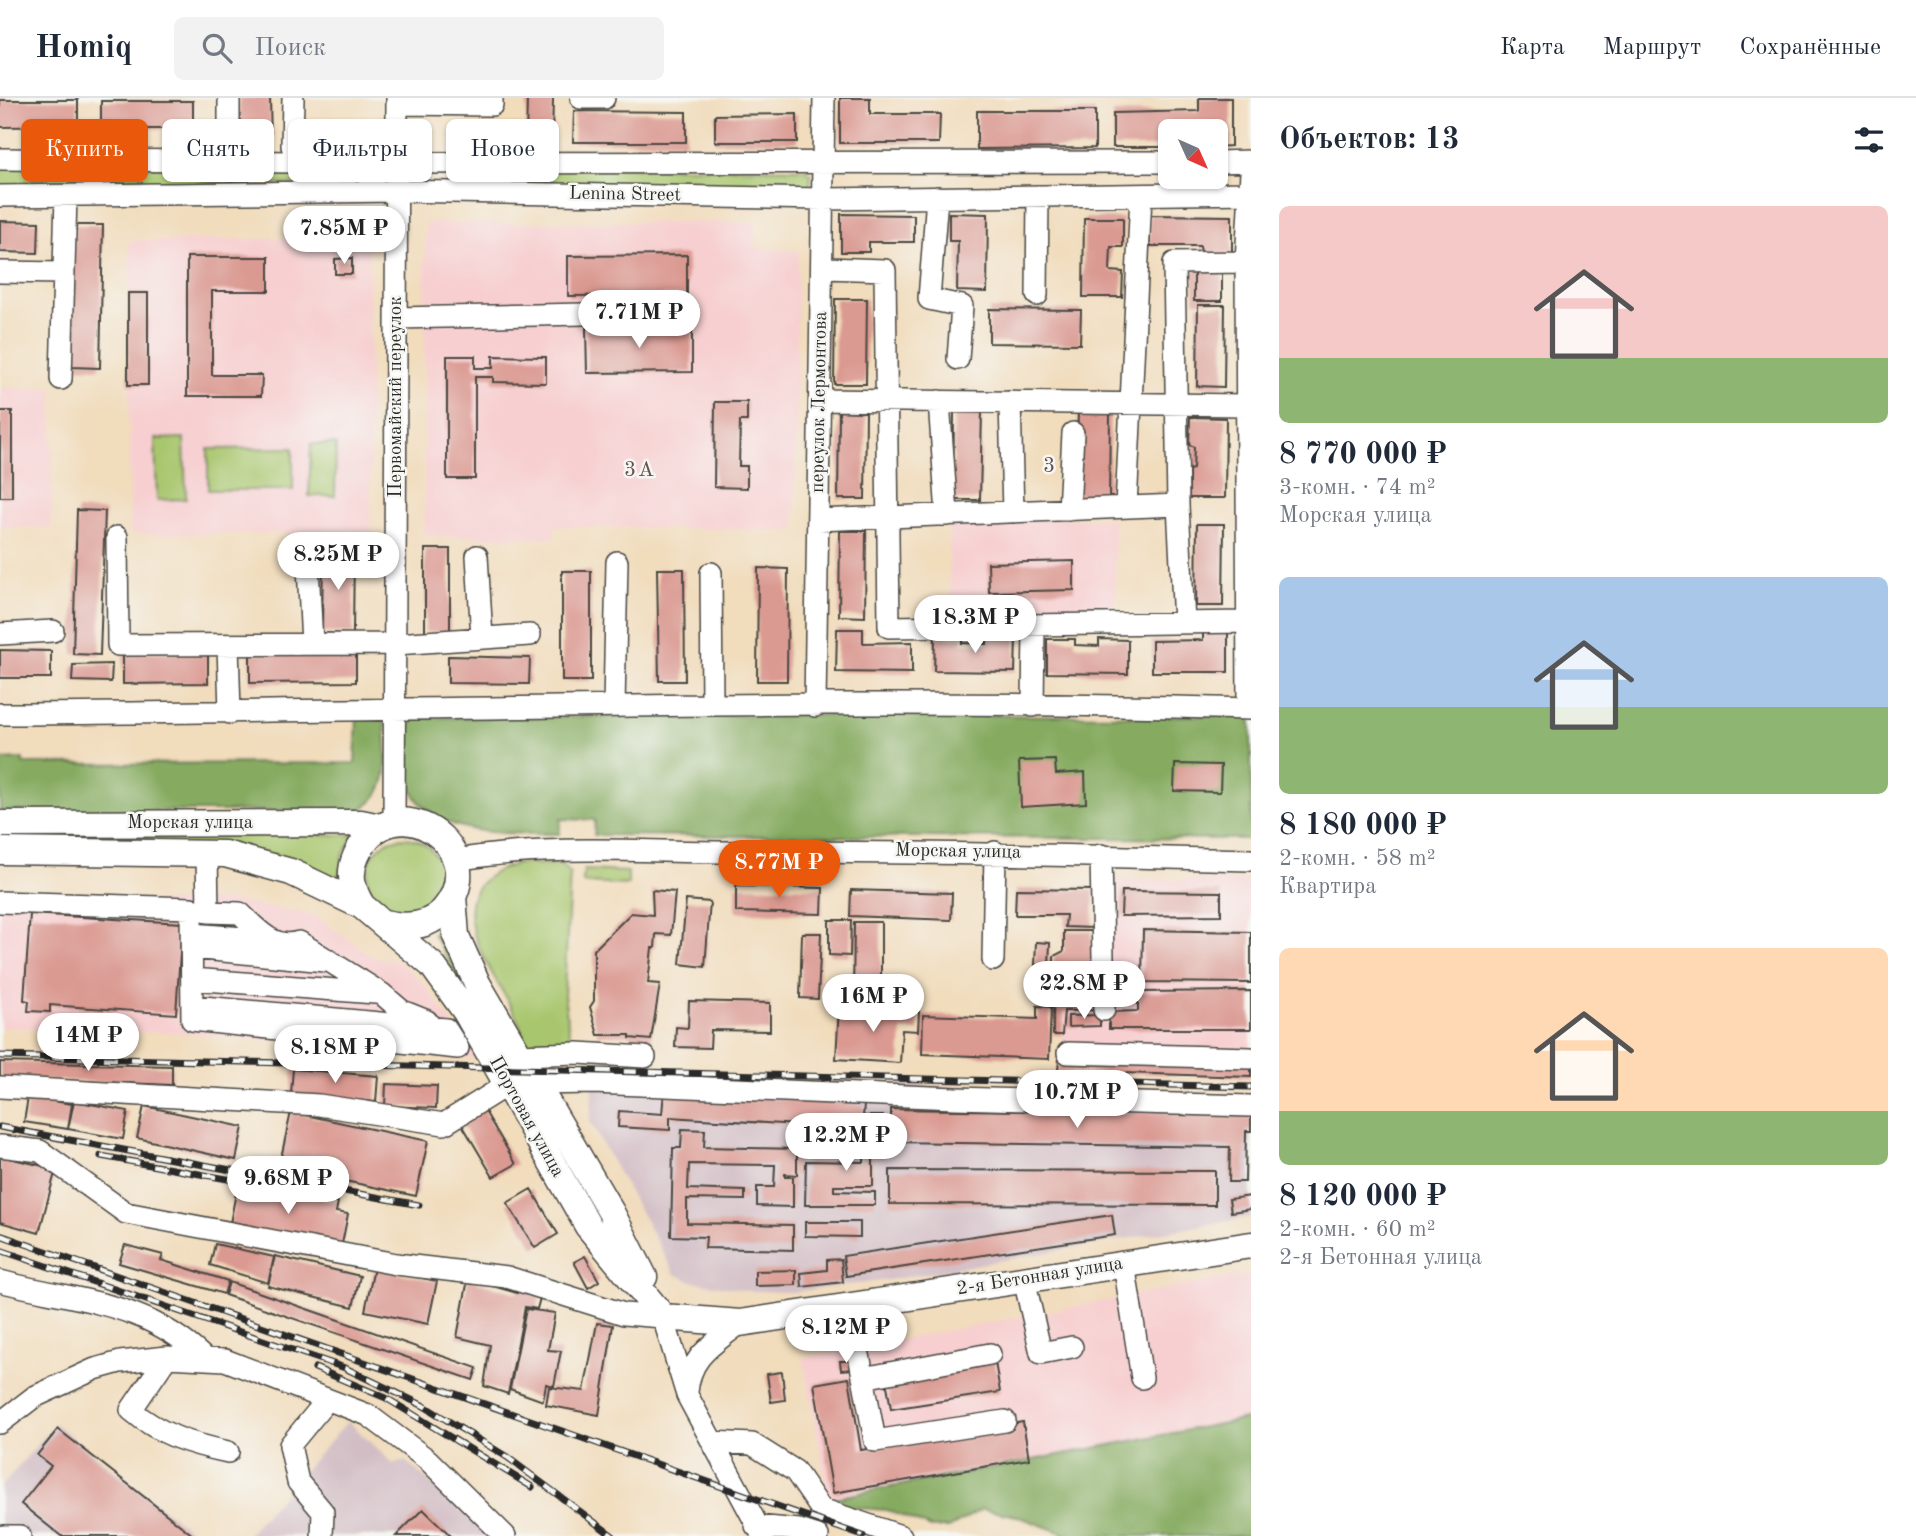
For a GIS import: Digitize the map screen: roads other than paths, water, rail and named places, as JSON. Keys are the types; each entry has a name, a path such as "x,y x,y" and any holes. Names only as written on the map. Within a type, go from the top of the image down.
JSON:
{"main road":[{"path":"415,822 433,829 445,839 456,860 458,882 453,896 442,912 424,924 402,928 384,923 362,906 352,880 352,865 363,841 387,825 415,822"},
{"name":"Морская улица","path":"0,824 387,825"},
{"name":"Морская улица","path":"0,851 225,854 291,872 362,906"},
{"name":"Портовая улица","path":"453,896 456,936 477,982 611,1212 663,1317"},
{"name":"Портовая улица","path":"384,923 432,965 466,1012 587,1226 663,1317"},
{"path":"587,1226 599,1226 606,1222 611,1212"},
{"name":"2-я Бетонная улица","path":"663,1317 740,1323 1251,1245"}],"street":[{"path":"229,98 229,119"},
{"path":"293,98 293,119"},
{"path":"397,101 492,105 492,98"},
{"path":"582,98 604,98"},
{"name":"переулок Лермонтова","path":"815,706 824,98"},
{"name":"Первомайский переулок","path":"397,101 397,119"},
{"name":"Lenina Street","path":"0,159 162,160"},
{"name":"Lenina Street","path":"559,160 1158,162"},
{"path":"1228,162 1251,161"},
{"path":"0,714 396,711 712,704 815,706 871,703 1249,709 1246,262 1251,172"},
{"name":"Первомайский переулок","path":"387,825 396,711 397,182"},
{"path":"491,193 497,182"},
{"name":"Lenina Street","path":"0,196 397,191 823,199 1250,193"},
{"path":"61,379 66,195"},
{"path":"1126,507 1141,195"},
{"path":"1037,295 1038,196"},
{"path":"936,197 929,299 962,306 958,359"},
{"path":"1184,623 1178,505 1174,263 1246,262"},
{"path":"826,268 885,270 890,627 1247,622"},
{"path":"0,272 63,273"},
{"path":"396,317 681,312"},
{"path":"820,400 1247,405"},
{"path":"939,401 947,515"},
{"path":"1010,402 1013,512"},
{"path":"1069,510 1073,433"},
{"path":"818,520 1178,505"},
{"path":"117,537 118,645 396,644 530,635"},
{"path":"477,556 482,638"},
{"path":"614,706 617,562"},
{"path":"308,566 312,645"},
{"path":"711,573 712,704"},
{"path":"1033,706 1034,625"},
{"path":"0,634 53,631"},
{"path":"228,645 230,713"},
{"name":"Морская улица","path":"456,860 504,852 995,852 1251,860"},
{"path":"993,960 995,852"},
{"path":"207,853 208,912 240,913 269,948"},
{"path":"1101,855 1104,1010"},
{"path":"0,902 191,908 192,1020 458,1048 446,1029 192,971"},
{"path":"192,971 299,942 402,1018"},
{"path":"192,971 343,977"},
{"path":"192,971 381,1001"},
{"path":"518,1055 578,1048 645,1057"},
{"path":"1068,1053 1251,1058"},
{"path":"535,1084 593,1083 956,1098 1251,1106"},
{"path":"0,1087 319,1105 444,1124 508,1084"},
{"path":"0,1146 40,1151 126,1213 396,1264 508,1277 624,1314 663,1317"},
{"path":"1124,1264 1142,1378"},
{"path":"1024,1279 1041,1353 1072,1347"},
{"path":"0,1281 134,1312 164,1326 205,1359"},
{"path":"850,1306 874,1441 1005,1421"},
{"name":"Портовая улица","path":"663,1317 687,1395 759,1531"},
{"path":"687,1395 688,1371 702,1354 740,1323"},
{"path":"863,1378 990,1354"},
{"path":"167,1357 131,1410 151,1428 177,1440 228,1452"},
{"path":"0,1423 34,1397 95,1369 120,1362 167,1357 225,1360 368,1415 428,1460 505,1536"},
{"path":"322,1536 323,1512 298,1482 290,1446 327,1400"},
{"path":"712,1443 752,1444 795,1471 821,1509 901,1536"},
{"path":"759,1531 799,1530 818,1536"},
{"path":"4,1536 20,1536"}],"railway":[{"path":"0,1056 1251,1087"},
{"path":"0,1127 419,1205"},
{"path":"101,1156 287,1190"},
{"path":"0,1235 863,1536"},
{"path":"0,1250 345,1368 424,1406 507,1457 613,1536"},
{"path":"315,1368 386,1398 532,1487"}],"district":[{"name":"3","path":"1050,466"},
{"name":"3А","path":"640,470"}]}
